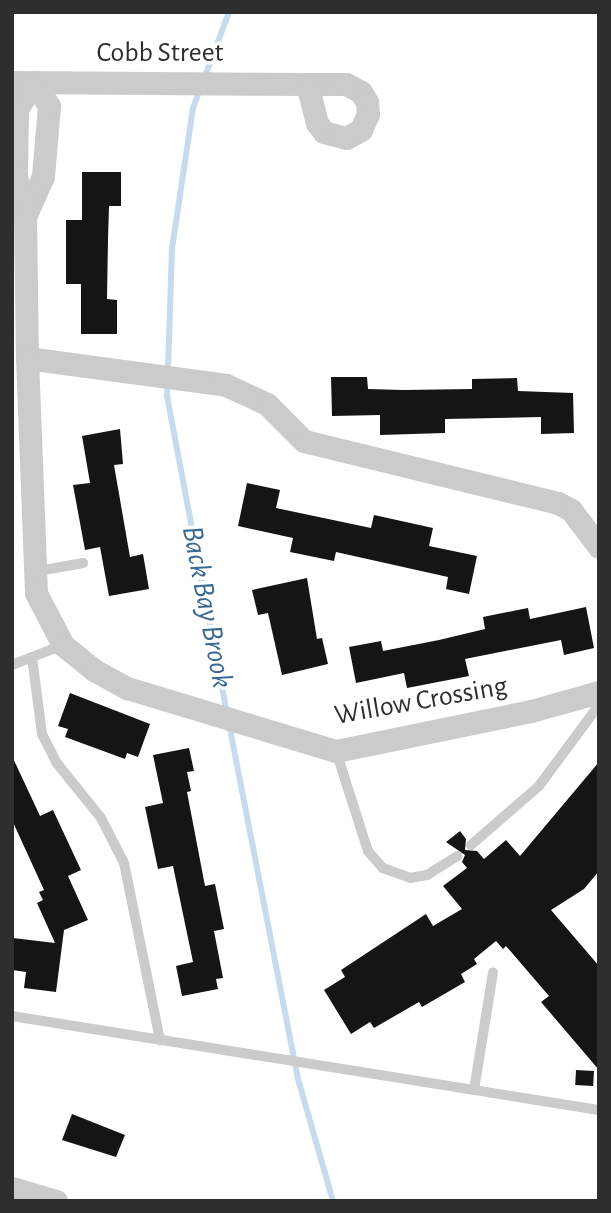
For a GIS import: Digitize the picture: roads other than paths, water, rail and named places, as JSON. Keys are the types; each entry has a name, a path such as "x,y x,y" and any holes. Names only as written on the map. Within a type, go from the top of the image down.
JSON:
{"street":[{"name":"Cobb Street","path":"23,82 307,83"},
{"name":"Willow Crossing","path":"25,217 43,176 49,106 23,82 16,109 16,176 25,217 33,572 36,593 63,645 94,670 127,688 336,751 531,711 599,692"},
{"path":"27,358 226,384 267,404 304,440 558,503 571,510 599,547"},
{"path":"12,1188 56,1201"}],"lane":[{"path":"33,572 83,563"},
{"path":"12,665 63,645"},
{"path":"32,657 42,734 57,762 101,818 124,863 160,1040"},
{"path":"471,845 539,786 599,705"},
{"path":"336,751 368,851 383,868 410,878 427,875 457,856"},
{"path":"474,1090 493,972"},
{"path":"12,1016 599,1110"}],"waterway":[{"name":"Back Bay Brook","path":"204,79 229,12"},
{"name":"Back Bay Brook","path":"200,89 193,108 172,248 167,396 227,714"},
{"name":"Back Bay Brook","path":"229,724 298,1079 333,1201"}]}
